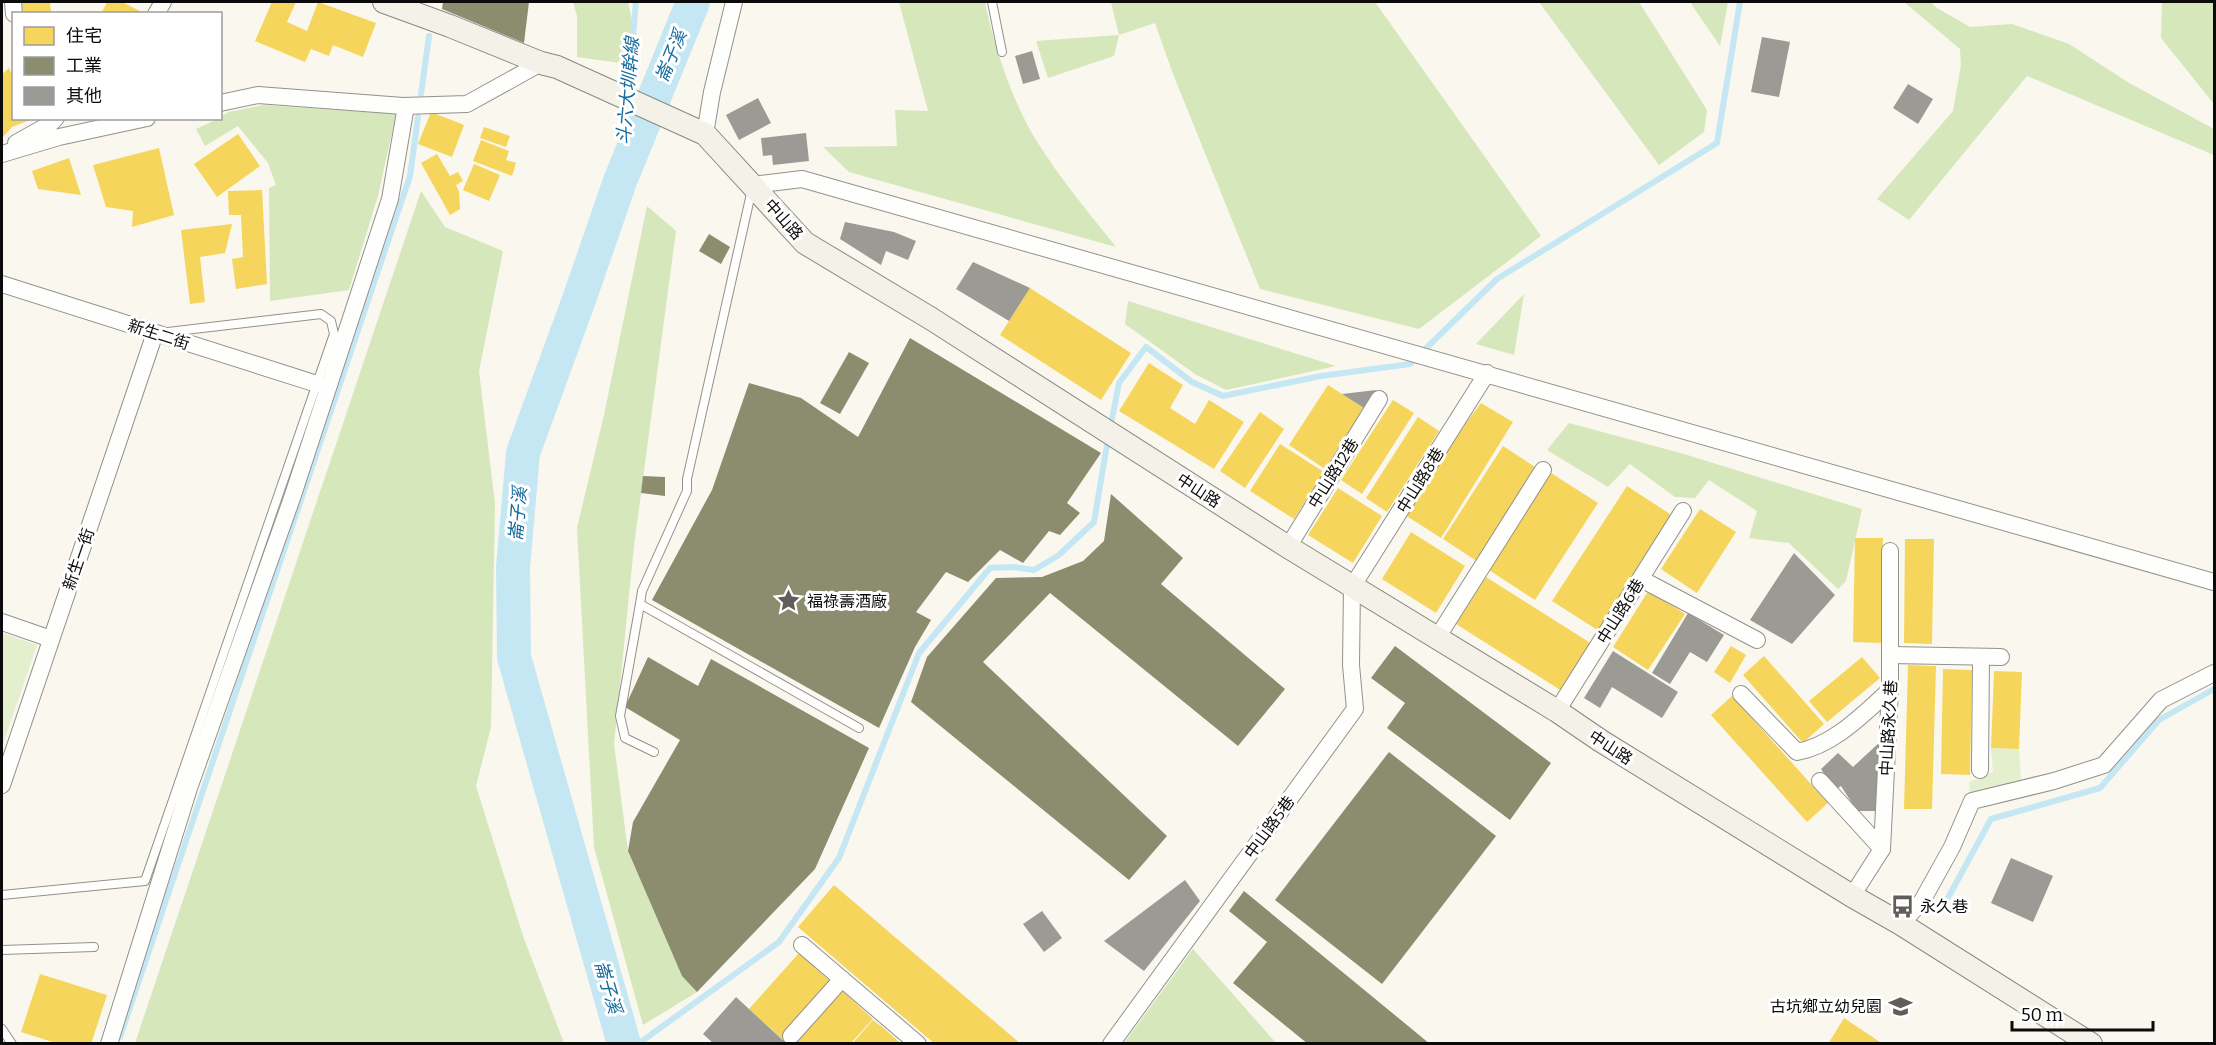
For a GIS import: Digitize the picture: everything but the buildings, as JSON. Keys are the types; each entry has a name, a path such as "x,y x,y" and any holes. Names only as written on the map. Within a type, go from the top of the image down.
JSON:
{"main road":[{"path":"384,2 549,65 705,134"},
{"name":"中山路","path":"705,134 805,243 930,318 1352,587 1557,711 1601,741 1901,924 2091,1044"}],"street":[{"path":"705,134 712,92 734,2"},
{"path":"222,103 258,95 406,106 467,104 549,65"},
{"path":"109,1044 189,788 292,498 390,199 406,106"},
{"path":"2,152 51,120"},
{"path":"2,152 138,120"},
{"path":"753,185 802,179 2214,582"},
{"name":"新生二街","path":"2,284 316,384"},
{"name":"新生一街","path":"2,785 155,333"},
{"name":"中山路8巷","path":"1352,587 1487,373"},
{"name":"中山路12巷","path":"1288,547 1379,399"},
{"path":"1437,638 1543,470"},
{"name":"中山路6巷","path":"1557,711 1683,511"},
{"name":"中山路永久巷","path":"1852,896 1882,849 1890,690 1890,551"},
{"path":"1641,579 1757,640"},
{"name":"中山路5巷","path":"1111,1044 1355,709 1351,665 1352,587"},
{"path":"2,622 51,639"},
{"path":"1890,655 2001,657"},
{"path":"1980,770 1982,657"},
{"path":"1901,924 1922,901 1952,847 1972,801 2054,781 2104,765 2162,700 2214,673"},
{"path":"1741,694 1797,752 1814,749 1849,727 1890,690"},
{"path":"1820,781 1882,849"},
{"path":"802,945 918,1044"},
{"path":"791,1036 842,980"}],"lane":[{"path":"992,2 1002,52"},
{"path":"654,752 625,738 620,716 642,591 687,491 687,479 753,185"},
{"path":"2,895 145,881 334,334 331,321 321,314 155,333"},
{"path":"640,604 860,728"},
{"path":"2,950 94,947"},
{"path":"2,1029 12,1044"}],"green space":[{"path":"573,2 628,2 634,29 620,63 577,57 577,16"},
{"path":"899,2 985,2 993,36 1019,109 1045,154 1116,247 849,172 823,147 897,146 895,110 928,111"},
{"path":"1111,2 1375,2 1541,236 1419,329 1260,289 1173,74 1155,23 1119,35"},
{"path":"1539,2 1639,2 1707,110 1704,132 1659,165"},
{"path":"1690,2 1728,2 1720,46"},
{"path":"1904,2 1931,2 1937,8 1970,27 2012,24 2069,44 2129,83 2214,129 2214,155 2027,76 1909,220 1877,199 1953,111 1961,65 1960,49"},
{"path":"2162,2 2214,2 2214,104 2161,38"},
{"path":"1119,35 1114,56 1048,78 1036,41"},
{"path":"263,105 396,114 378,196 349,290 270,301 269,188 276,185 268,163 238,126 205,146 196,129 216,120 222,120 222,116"},
{"path":"421,191 445,227 503,251 479,371 495,504 491,727 476,786 523,936 564,1043 135,1043"},
{"path":"647,206 676,231 634,546 614,744 628,851 682,976 697,992 643,1025 594,847 577,528 604,415"},
{"path":"1524,294 1514,355 1476,344"},
{"path":"1128,301 1336,366 1226,390 1195,374 1125,324"},
{"path":"1569,423 1684,454 1862,509 1846,581 1838,589 1789,543 1749,538 1757,511 1709,480 1695,498 1675,497 1630,464 1608,487 1547,450"},
{"path":"2,633 37,645 2,747"},
{"path":"1991,748 2019,749 2021,779 1970,795 1969,782 1993,772"},
{"path":"1193,949 1276,1043 1124,1043"}],"waterway":[{"name":"斗六大圳幹線","path":"628,93 636,2"},
{"name":"崙子溪","path":"624,1044 514,657 513,567 523,453 620,181 693,2"},
{"path":"1110,429 1119,383 1146,347 1192,382 1223,396 1321,376 1410,364 1497,279 1717,143 1740,2"},
{"path":"421,94 429,36"},
{"name":"斗六大圳幹線","path":"620,181 627,104"},
{"path":"120,1037 410,176 418,117"},
{"path":"638,1044 779,942 839,858 919,653 990,568 1012,567 1034,570 1059,555 1094,522 1108,439"},
{"path":"1943,907 1991,819 2100,788 2159,720 2214,689"}],"place":[{"name":"福祿壽酒廠","path":"789,601"},
{"name":"永久巷","path":"1902,906"},
{"name":"古坑鄉立幼兒園","path":"1900,1006"}]}
